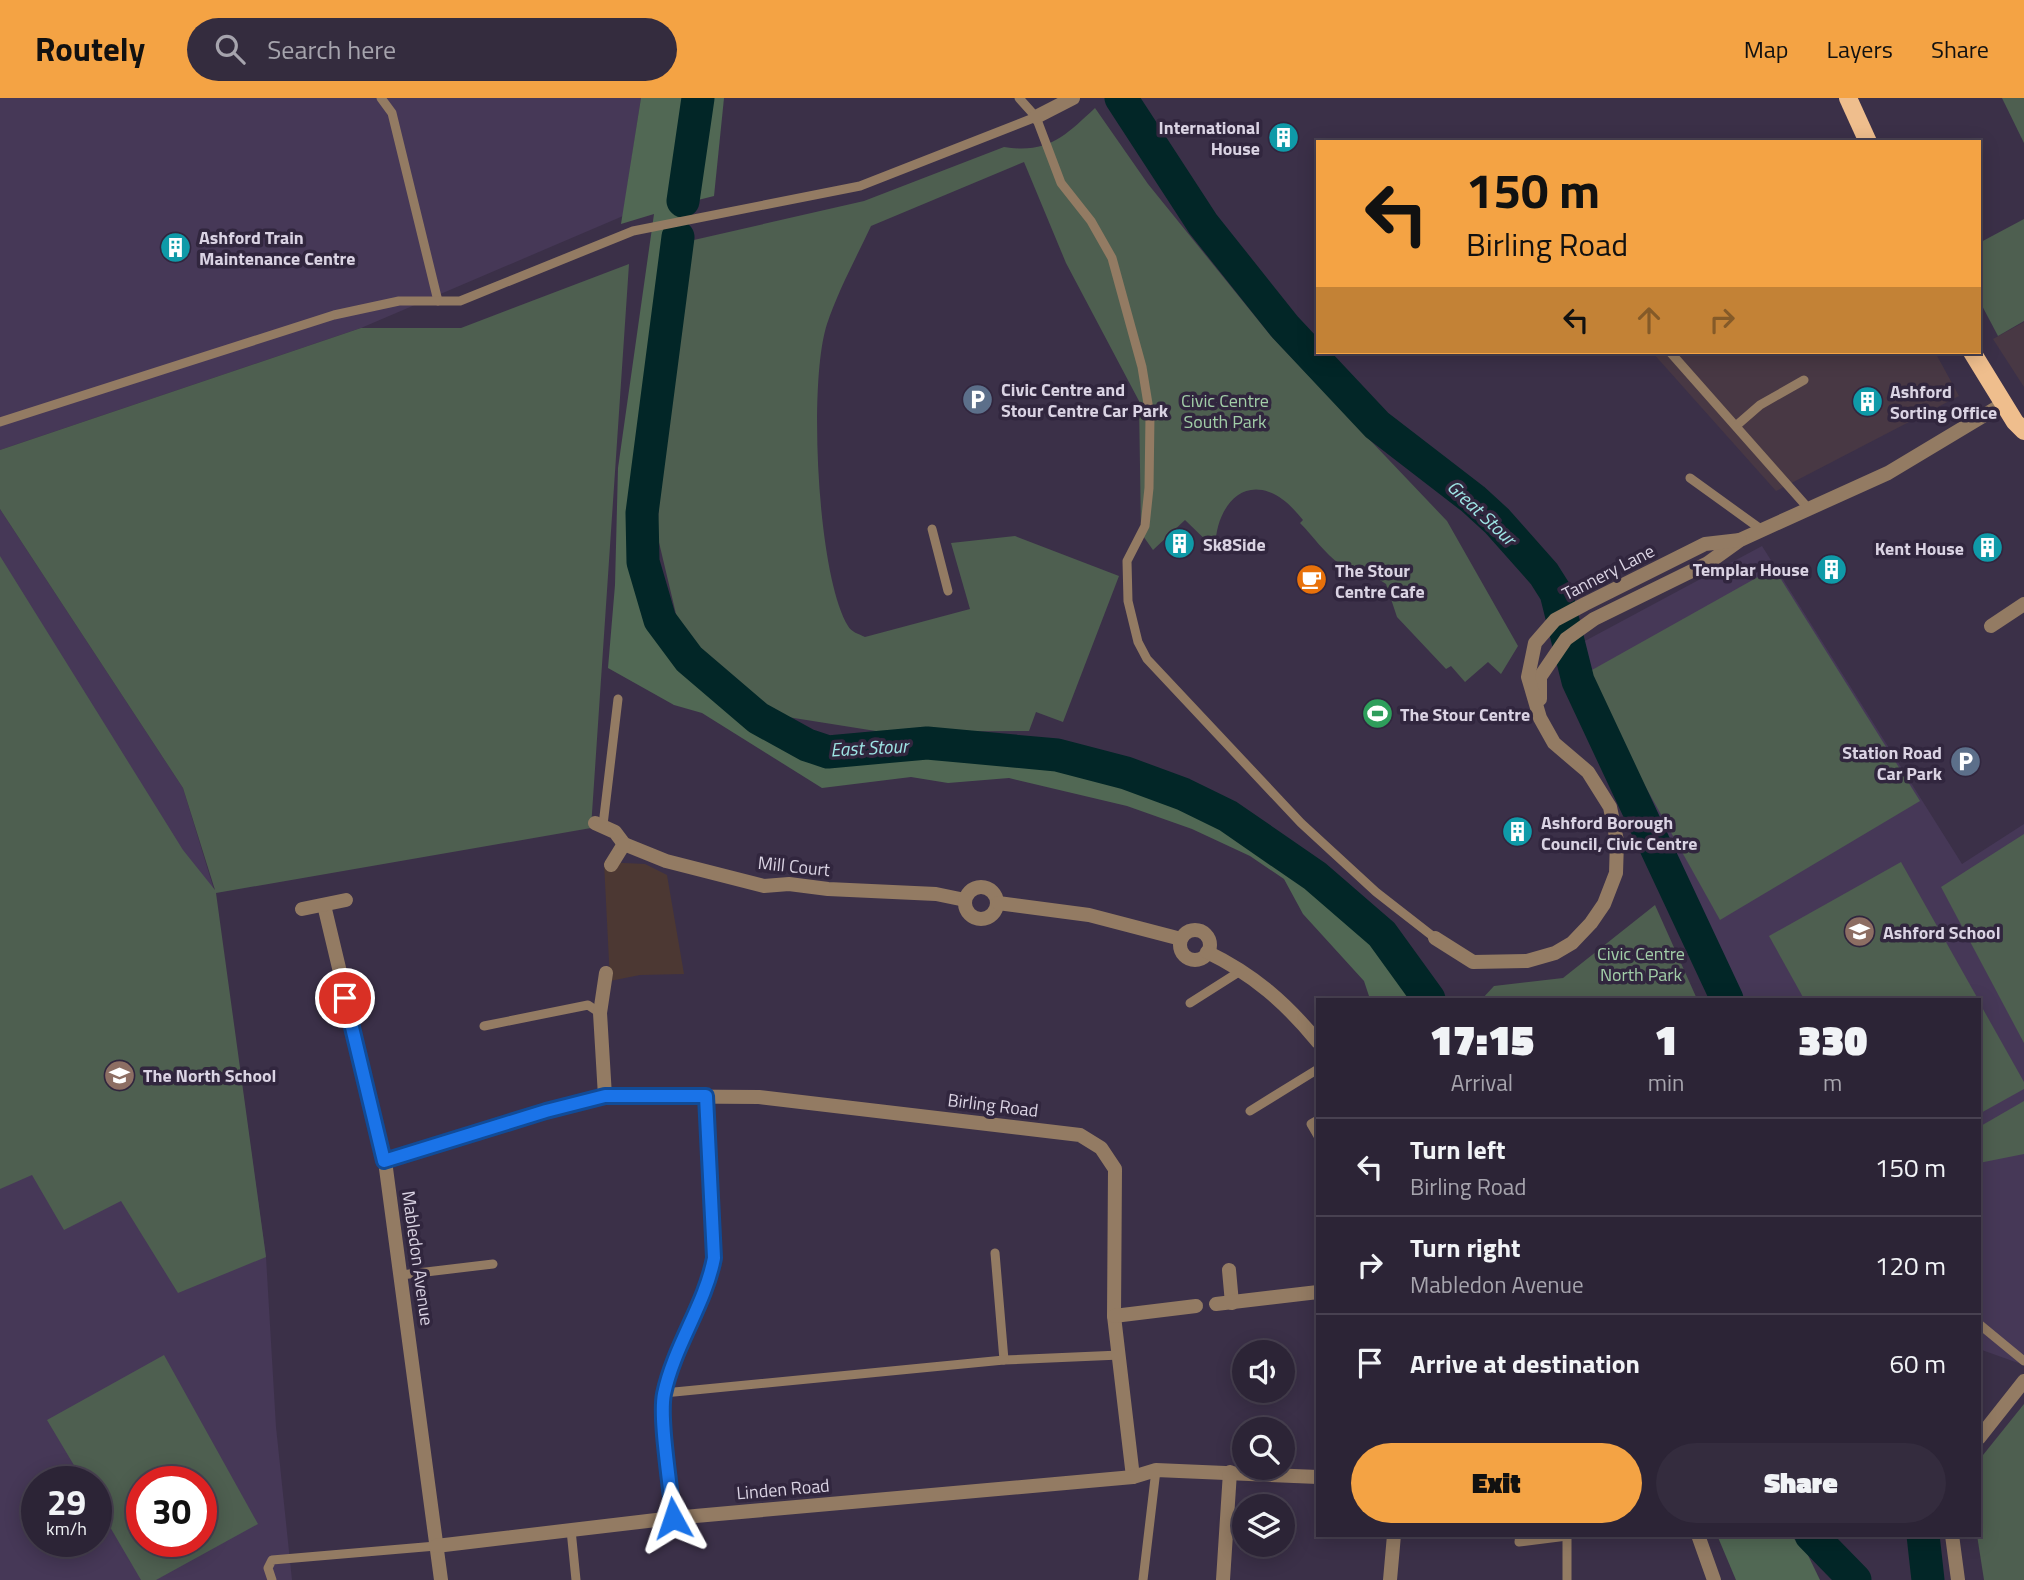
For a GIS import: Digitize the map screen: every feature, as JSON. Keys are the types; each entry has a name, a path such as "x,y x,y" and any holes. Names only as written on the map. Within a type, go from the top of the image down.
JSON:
{"main road":[{"path":"1848,98 1867,140"},
{"path":"1973,354 2003,404 2021,423"}],"street":[{"path":"1036,117 1073,98"},
{"name":"Tannery Lane","path":"1540,718 1540,677 1566,639 1594,619 1708,563 1740,540 1888,473 2003,404"},
{"name":"Tannery Lane","path":"1434,938 1473,962 1527,961 1555,953 1572,943 1604,904 1616,873 1617,841 1610,807 1588,772 1554,743 1540,718 1528,677 1535,643 1555,620 1585,604 1705,544 1740,540"},
{"path":"1991,626 2024,604"},
{"name":"Mill Court","path":"599,824 615,832 624,844 666,861 764,886 789,884 828,889 936,894 965,900"},
{"path":"611,865 624,844"},
{"name":"Mill Court","path":"981,886 991,890 998,903 994,913 980,919 967,911 965,900 971,890 981,886"},
{"path":"302,909 346,900"},
{"name":"Mill Court","path":"998,903 1089,915 1181,939 1180,949 1186,957 1200,959 1207,952 1242,970 1274,993 1316,1040"},
{"name":"Mabledon Avenue","path":"324,905 384,1161 441,1580"},
{"path":"605,1096 600,1013 606,973"},
{"name":"Birling Road","path":"384,1161 546,1111 605,1096 759,1097 1080,1135 1101,1148 1115,1169 1114,1316 1133,1477"},
{"path":"673,1518 664,1394 679,1349 710,1277 714,1258 706,1096"},
{"path":"1229,1270 1232,1303"},
{"path":"1216,1304 1316,1292"},
{"path":"1114,1316 1196,1306"},
{"path":"1981,1435 2024,1381"},
{"name":"Linden Road","path":"436,1546 673,1518 1133,1477 1156,1470 1316,1477"},
{"path":"1223,1580 1230,1472"},
{"path":"1390,1580 1394,1537"},
{"path":"1700,1537 1714,1580"},
{"path":"1952,1537 1958,1580"}],"lane":[{"path":"381,98 392,113 438,301"},
{"path":"1019,98 1036,117 1061,183 1091,221 1112,258 1142,367 1150,416 1149,488 1145,526 1127,561 1128,601 1138,642 1147,659 1301,823 1376,892 1434,938"},
{"path":"0,422 334,315 399,301 460,301 633,231 860,186 1036,117"},
{"path":"1672,354 1808,508"},
{"path":"1737,425 1760,405 1804,380"},
{"path":"1690,478 1762,530"},
{"path":"932,529 948,591"},
{"path":"599,824 618,699"},
{"path":"1190,1003 1242,970"},
{"path":"484,1026 588,1005 600,1013"},
{"path":"1250,1111 1316,1070"},
{"path":"995,1253 1004,1360"},
{"path":"401,1275 493,1264"},
{"path":"1981,1326 2024,1361"},
{"path":"664,1394 1004,1360 1119,1355"},
{"path":"1143,1580 1156,1470"},
{"path":"571,1530 576,1580"},
{"path":"1520,1537 1519,1542 1553,1537"},
{"path":"1567,1537 1567,1580"},
{"path":"272,1580 268,1568 272,1560 436,1546"}],"shaded area":[{"path":"0,98 641,98 623,216 361,328 0,450"},
{"path":"2024,322 2024,387 1993,339"},
{"path":"1654,354 1936,354 1959,396 1776,491"},
{"name":"The North School","path":"0,509 183,788 215,893 266,1257 276,1427 292,1580 0,1580"},
{"name":"Ashford School","path":"1762,546 1962,864 2024,824 2024,1365 1981,1350 1981,998 1727,998 1570,649"},
{"path":"604,862 645,864 667,875 684,974 640,975 610,981"}],"green space":[{"path":"641,98 696,98 643,562 669,633 758,718 846,753 927,743 1017,751 1126,773 1251,830 1375,928 1428,998 1370,998 1364,981 1303,914 1284,879 1250,856 1192,829 1127,806 1009,778 948,783 911,777 822,788 702,713 674,705 608,668 615,585 618,468 654,214 621,224"},
{"path":"702,98 724,98 714,196 690,202"},
{"path":"2002,98 2024,98 2024,143"},
{"name":"Civic Centre South Park","path":"1095,108 1148,184 1271,336 1447,521 1518,646 1501,674 1488,662 1465,682 1451,666 1446,669 1397,617 1386,584 1335,560 1300,523 1303,520 1292,508 1269,492 1245,492 1228,505 1218,527 1216,550 1185,520 1153,550 1141,533 1139,401 1066,263 1024,162 871,226 831,312 821,352 817,432 819,478 829,565 837,601 849,628 865,637 970,609 951,543 1015,536 1119,576 1063,722 1036,712 1029,731 882,732 775,715 726,684 681,635 657,534 665,415 685,242 864,201 1004,147 1033,148 1044,145 1065,134"},
{"path":"2024,219 2024,321 1998,336 1981,304 1981,242"},
{"path":"629,264 591,828 216,893 266,1257 178,1293 121,1201 64,1230 32,1175 0,1189 0,556 183,850 215,890 183,788 0,509 0,450 361,328 461,328"},
{"path":"1774,568 1920,801 1720,920 1583,675"},
{"path":"2024,834 2024,1043 1941,887"},
{"path":"1901,862 1977,998 1803,998 1769,936"},
{"name":"Civic Centre North Park","path":"1655,905 1697,998 1483,998 1494,986 1563,978"},
{"path":"1981,1006 2024,1082 2024,1089 1981,1113"},
{"path":"2024,1101 2024,1154 1981,1163 1981,1126"},
{"path":"164,1355 258,1524 217,1547 217,1466 126,1466 126,1554 112,1530 112,1466 74,1466 47,1420"},
{"path":"2024,1404 2024,1580 1984,1580 1977,1537 1981,1537 1981,1458"},
{"path":"1718,1537 1792,1537 1804,1547 1820,1580 1736,1580"},
{"path":"128,1557 198,1557 156,1580 141,1580"}],"waterway":[{"name":"East Stour","path":"683,201 698,98"},
{"name":"Great Stour","path":"1121,98 1203,224 1285,327 1377,425 1473,499 1497,521 1544,574 1556,593 1578,681 1727,998"},
{"name":"East Stour","path":"678,237 642,513 643,562 660,620 689,659 758,718 807,745 828,752 927,743 1057,755 1126,773 1183,794 1228,816 1315,876 1382,934 1428,998"},
{"name":"East Stour","path":"1813,1537 1855,1580"},
{"name":"Great Stour","path":"1923,1537 1928,1580"}],"place":[{"name":"International House","path":"1283,137"},
{"name":"Ashford Train Maintenance Centre","path":"176,247"},
{"name":"Civic Centre and Stour Centre Car Park","path":"978,399"},
{"name":"Ashford Sorting Office","path":"1867,401"},
{"name":"Sk8Side","path":"1180,544"},
{"name":"Kent House","path":"1987,548"},
{"name":"Templar House","path":"1832,569"},
{"name":"The Stour Centre Cafe","path":"1312,580"},
{"name":"The Stour Centre","path":"1377,714"},
{"name":"Station Road Car Park","path":"1965,762"},
{"name":"Ashford Borough Council, Civic Centre","path":"1518,832"},
{"name":"Ashford School","path":"1860,932"},
{"name":"The North School","path":"120,1075"}],"route":[{"path":"345,998 384,1161 546,1111 605,1096 706,1096 714,1258 710,1277 679,1349 664,1394 673,1518"}]}
